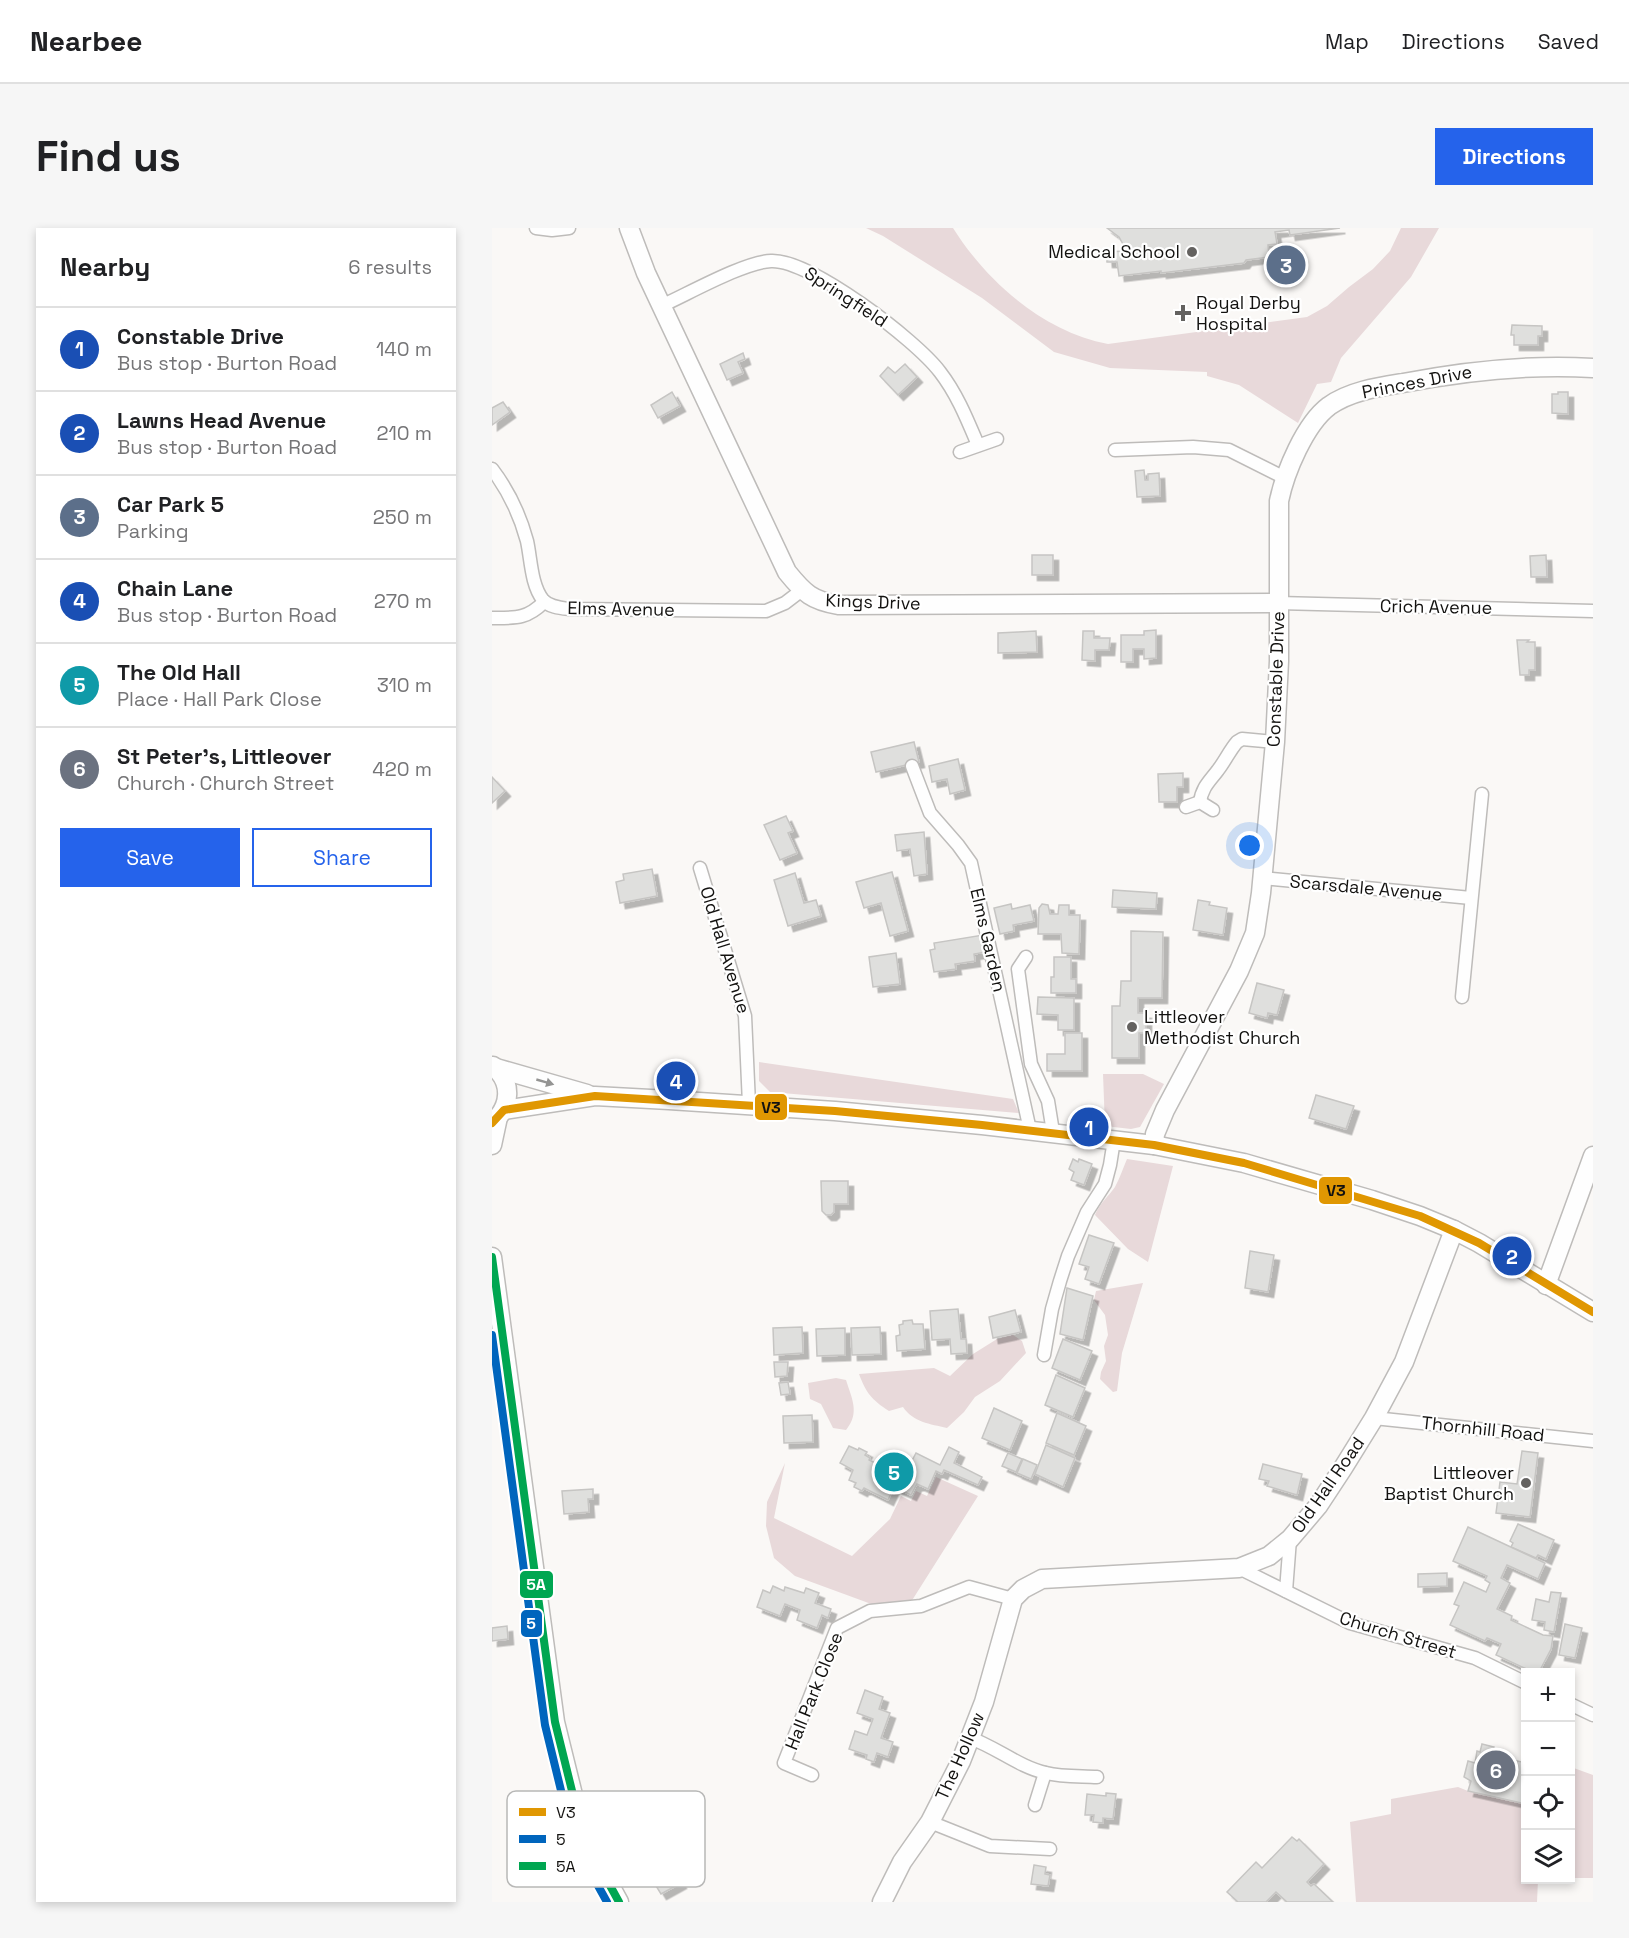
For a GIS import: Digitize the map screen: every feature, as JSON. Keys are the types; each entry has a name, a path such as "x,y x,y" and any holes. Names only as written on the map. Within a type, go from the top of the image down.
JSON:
{"street":[{"path":"536,228 552,230 569,228"},
{"name":"Kings Drive","path":"629,228 645,273 787,572 802,590 820,602 839,605 1278,603"},
{"name":"Springfield","path":"661,306 757,263 774,261 793,264 873,312 931,361 953,391 978,445"},
{"name":"Princes Drive","path":"1285,478 1299,447 1318,417 1330,405 1350,395 1404,382 1481,370 1540,367 1593,368"},
{"path":"960,452 997,439"},
{"path":"1115,450 1193,447 1229,450 1285,478"},
{"name":"Elms Avenue","path":"492,469 518,514 538,591 544,602 554,606 569,609 766,611 785,603 802,590"},
{"name":"Constable Drive","path":"1154,1145 1155,1134 1165,1110 1247,954 1255,933 1275,742 1279,661 1279,501 1285,478"},
{"path":"492,618 516,618 528,615 544,602"},
{"name":"Crich Avenue","path":"1278,603 1593,611"},
{"path":"1200,802 1205,784 1217,772 1237,742 1242,739 1275,742"},
{"name":"Elms Garden","path":"912,766 930,813 971,863 1030,1130"},
{"path":"1462,997 1482,794"},
{"path":"1186,807 1200,802"},
{"path":"1200,802 1213,810"},
{"name":"Old Hall Avenue","path":"700,868 746,1016 749,1104"},
{"name":"Scarsdale Avenue","path":"1262,878 1471,898"},
{"path":"1026,957 1018,969 1026,1042 1031,1064 1048,1101 1053,1132"},
{"path":"494,1066 595,1096 749,1104 1053,1132 1154,1145 1244,1163 1372,1200 1454,1230 1593,1312"},
{"path":"492,1145 498,1117 507,1103 508,1090 504,1078 494,1066"},
{"path":"498,1117 595,1096"},
{"path":"1044,1354 1052,1309 1063,1272 1087,1212 1105,1184 1114,1140"},
{"path":"1546,1285 1593,1156"},
{"name":"Old Hall Road","path":"1013,1599 1023,1589 1042,1579 1239,1568 1269,1556 1290,1539 1318,1506 1374,1418 1404,1362 1454,1230"},
{"path":"492,1257 555,1722 572,1791"},
{"name":"Thornhill Road","path":"1374,1418 1593,1441"},
{"path":"1287,1592 1290,1539"},
{"name":"Church Street","path":"1239,1568 1350,1623 1475,1658 1521,1681"},
{"name":"Hall Park Close","path":"812,1774 784,1763 837,1628 870,1611 921,1606 969,1587 1013,1599"},
{"name":"The Hollow","path":"882,1902 902,1862 930,1822 961,1761 984,1702 1013,1599"},
{"path":"1575,1706 1593,1715"},
{"path":"970,1738 1045,1773 1097,1777"},
{"path":"1035,1805 1045,1773"},
{"path":"930,1822 990,1846 1050,1849"},
{"path":"611,1887 619,1902"}],"shaded area":[{"path":"866,228 953,228 983,267 1019,302 1062,328 1084,338 1108,344 1307,317 1327,306 1373,269 1390,251 1401,228 1439,228 1411,277 1341,358 1331,382 1317,384 1298,423 1239,385 1207,376 1207,372 1110,368 1054,352 982,298 883,236"},
{"path":"759,1062 1013,1099 1019,1113 770,1092 759,1081"},
{"path":"1103,1074 1143,1074 1164,1084 1140,1127 1131,1129 1105,1126"},
{"path":"1127,1159 1173,1166 1148,1262 1128,1249 1095,1215 1115,1187"},
{"path":"1143,1283 1122,1353 1117,1391 1113,1392 1100,1379 1106,1361 1104,1346 1108,1335 1105,1315 1094,1300 1096,1291"},
{"path":"1013,1335 1022,1341 1026,1353 1000,1381 975,1397 964,1412 947,1428 917,1419 903,1407 889,1411 870,1396 859,1374 934,1368 950,1376 973,1354 997,1339"},
{"path":"836,1378 846,1380 854,1406 853,1418 846,1430 833,1428 821,1404 810,1399 808,1383"},
{"path":"785,1463 774,1518 852,1556 890,1519 901,1496 911,1501 916,1491 927,1496 936,1477 978,1496 911,1602 874,1605 795,1576 774,1558 766,1526 767,1502"},
{"path":"1575,1768 1593,1775 1593,1878 1575,1878"},
{"path":"1458,1787 1521,1803 1521,1884 1538,1884 1537,1902 1356,1902 1350,1822 1391,1814 1391,1799"}],"building":[{"name":"Medical School","path":"1107,228 1340,228 1290,235 1289,230 1275,232 1277,244 1268,245 1269,257 1246,260 1244,263 1119,276 1117,262 1107,262 1106,252 1125,251 1124,246 1119,237"},
{"path":"1512,325 1542,326 1542,336 1538,336 1538,345 1514,345 1514,335 1511,335"},
{"path":"743,353 745,359 738,362 743,373 727,380 720,364"},
{"path":"905,364 917,377 898,395 880,376 888,367 895,373"},
{"path":"672,392 680,406 658,418 651,405"},
{"path":"1558,392 1568,392 1568,414 1552,413 1552,394 1558,394"},
{"path":"503,402 510,412 492,425 492,408"},
{"path":"1144,470 1145,480 1148,480 1148,474 1159,473 1160,496 1137,497 1135,471"},
{"path":"1032,555 1053,555 1053,575 1032,575"},
{"path":"1546,555 1547,577 1531,577 1530,556"},
{"path":"1156,630 1156,658 1144,659 1144,649 1133,649 1133,662 1121,662 1121,635 1144,635 1144,631"},
{"path":"1036,631 1037,652 998,653 998,633"},
{"path":"1083,631 1094,631 1094,638 1110,638 1109,650 1095,650 1095,661 1082,660"},
{"path":"1517,640 1535,642 1535,670 1529,670 1529,675 1520,675"},
{"path":"914,742 919,762 876,772 871,752"},
{"path":"958,759 965,790 950,794 947,779 932,782 929,766"},
{"path":"1183,773 1183,787 1177,787 1177,802 1159,802 1158,774"},
{"path":"492,777 505,791 492,803"},
{"path":"786,816 793,831 788,833 797,853 780,860 764,825"},
{"path":"924,832 927,874 914,876 910,849 897,851 895,835"},
{"path":"652,869 657,896 620,903 616,882 624,880 623,874"},
{"path":"892,872 908,931 890,936 881,903 864,908 856,882"},
{"path":"795,873 804,903 816,900 821,916 788,926 774,880"},
{"path":"1113,890 1157,893 1156,909 1112,907"},
{"path":"1198,900 1210,902 1209,905 1227,908 1223,935 1193,930"},
{"path":"1011,904 1012,909 1030,905 1034,921 1013,925 1014,931 1000,934 994,908"},
{"path":"1042,904 1048,905 1050,914 1058,914 1059,905 1069,905 1069,915 1080,915 1079,954 1062,953 1061,934 1038,934 1039,908"},
{"path":"1131,931 1163,932 1162,998 1138,998 1138,1013 1146,1013 1146,1033 1139,1033 1139,1058 1112,1058 1112,1006 1120,1006 1121,981 1131,981"},
{"path":"983,935 986,952 974,954 975,961 955,964 956,969 934,972 930,950 935,949 934,943"},
{"path":"896,953 900,984 873,987 869,957"},
{"path":"1054,957 1071,957 1071,979 1076,979 1076,993 1051,993"},
{"path":"1257,983 1284,990 1277,1015 1268,1013 1267,1018 1249,1013"},
{"path":"1038,997 1074,998 1074,1030 1058,1030 1058,1015 1037,1014"},
{"path":"1065,1033 1082,1033 1082,1071 1047,1071 1047,1054 1065,1054"},
{"path":"1316,1095 1354,1106 1346,1129 1309,1118"},
{"path":"1073,1159 1092,1164 1084,1185 1071,1180 1074,1172 1069,1169"},
{"path":"821,1181 848,1181 848,1204 834,1204 834,1212 826,1215 822,1211"},
{"path":"1089,1235 1114,1243 1099,1284 1085,1279 1089,1267 1079,1264"},
{"path":"1250,1251 1274,1255 1268,1292 1245,1288"},
{"path":"1067,1288 1093,1296 1083,1340 1060,1334"},
{"path":"958,1309 961,1339 966,1339 967,1353 951,1354 950,1339 932,1340 930,1311"},
{"path":"1015,1310 1021,1332 993,1338 989,1317"},
{"path":"912,1320 913,1324 923,1324 925,1349 897,1351 896,1336 900,1335 899,1325 903,1324 903,1321"},
{"path":"802,1327 803,1353 774,1355 773,1328"},
{"path":"880,1327 881,1354 852,1355 851,1328"},
{"path":"845,1328 845,1355 817,1356 816,1329"},
{"path":"1063,1339 1092,1351 1080,1380 1052,1368"},
{"path":"774,1362 788,1362 787,1376 775,1377"},
{"path":"1056,1375 1085,1388 1073,1417 1045,1405"},
{"path":"788,1382 790,1394 781,1395 779,1383"},
{"path":"994,1408 1022,1421 1010,1450 982,1438"},
{"path":"1057,1413 1086,1426 1074,1455 1046,1443"},
{"path":"812,1415 813,1442 784,1443 783,1416"},
{"path":"1046,1445 1075,1458 1063,1487 1035,1474"},
{"path":"849,1446 867,1452 865,1455 870,1458 869,1460 879,1465 885,1455 894,1459 891,1466 907,1470 916,1453 940,1465 949,1447 959,1452 954,1463 982,1477 978,1485 944,1470 942,1474 936,1471 928,1489 917,1484 911,1495 894,1487 888,1500 864,1488 862,1491 854,1487 856,1483 849,1480 853,1470 840,1463"},
{"name":"Littleover Baptist Church","path":"1522,1451 1538,1453 1530,1517 1496,1513 1500,1482 1517,1484"},
{"path":"1008,1453 1022,1459 1016,1472 1002,1466"},
{"path":"1023,1459 1037,1465 1031,1479 1017,1473"},
{"path":"1263,1464 1302,1474 1297,1495 1267,1486 1269,1481 1259,1479"},
{"path":"593,1489 593,1499 588,1499 589,1512 564,1514 562,1491"},
{"path":"1518,1524 1554,1540 1546,1559 1538,1555 1536,1558 1511,1547 1513,1543 1510,1541"},
{"path":"1468,1527 1545,1563 1538,1579 1507,1565 1501,1578 1510,1583 1497,1609 1512,1616 1511,1620 1543,1635 1553,1636 1551,1649 1541,1668 1524,1668 1496,1655 1501,1644 1487,1638 1485,1641 1450,1625 1459,1606 1454,1604 1464,1582 1486,1592 1490,1583 1485,1580 1487,1576 1453,1561"},
{"path":"1447,1573 1447,1586 1418,1587 1418,1574"},
{"path":"773,1586 784,1591 785,1587 804,1593 806,1588 819,1593 815,1603 831,1609 828,1618 822,1615 817,1628 797,1620 800,1610 785,1604 780,1616 757,1607 763,1590 770,1593"},
{"path":"1551,1592 1561,1593 1554,1632 1544,1630 1545,1622 1532,1620 1536,1599 1549,1602"},
{"path":"1565,1624 1582,1628 1575,1658 1559,1655"},
{"path":"507,1626 508,1639 492,1641 492,1628"},
{"path":"865,1690 883,1697 879,1709 890,1713 881,1738 893,1742 888,1757 877,1753 874,1762 866,1759 867,1755 849,1749 855,1731 867,1735 873,1719 857,1713"},
{"path":"1482,1744 1494,1747 1492,1755 1521,1762 1521,1803 1468,1791 1471,1781 1464,1777 1468,1761 1475,1763 1477,1751 1480,1752"},
{"path":"1106,1793 1116,1794 1113,1819 1103,1818 1103,1823 1093,1822 1094,1815 1085,1815 1087,1794 1106,1796"},
{"path":"1292,1837 1297,1841 1299,1839 1324,1864 1307,1882 1311,1886 1314,1884 1333,1902 1287,1902 1276,1892 1266,1902 1238,1902 1227,1892 1256,1862 1262,1868"},
{"path":"1034,1865 1046,1867 1045,1874 1050,1875 1048,1886 1031,1884"},
{"path":"657,1887 674,1887 661,1894"}],"transit line":[{"name":"V3","path":"492,1123 504,1110 595,1096 835,1111 1154,1145 1244,1163 1420,1216 1479,1243 1593,1312"},
{"name":"5A","path":"492,1257 555,1722 572,1791"},
{"name":"5","path":"492,1335 545,1725 561,1791"},
{"name":"5","path":"599,1887 607,1902"},
{"name":"5A","path":"611,1887 619,1902"}],"place":[{"name":"Medical School","path":"1192,252"},
{"name":"Car Park 5","path":"1286,265"},
{"name":"Royal Derby Hospital","path":"1183,313"},
{"name":"Littleover Methodist Church","path":"1132,1027"},
{"name":"Chain Lane","path":"676,1081"},
{"name":"Constable Drive","path":"1089,1127"},
{"name":"Lawns Head Avenue","path":"1512,1256"},
{"name":"The Old Hall","path":"894,1472"},
{"name":"Littleover Baptist Church","path":"1526,1483"},
{"name":"St Peter's, Littleover","path":"1496,1770"}]}
